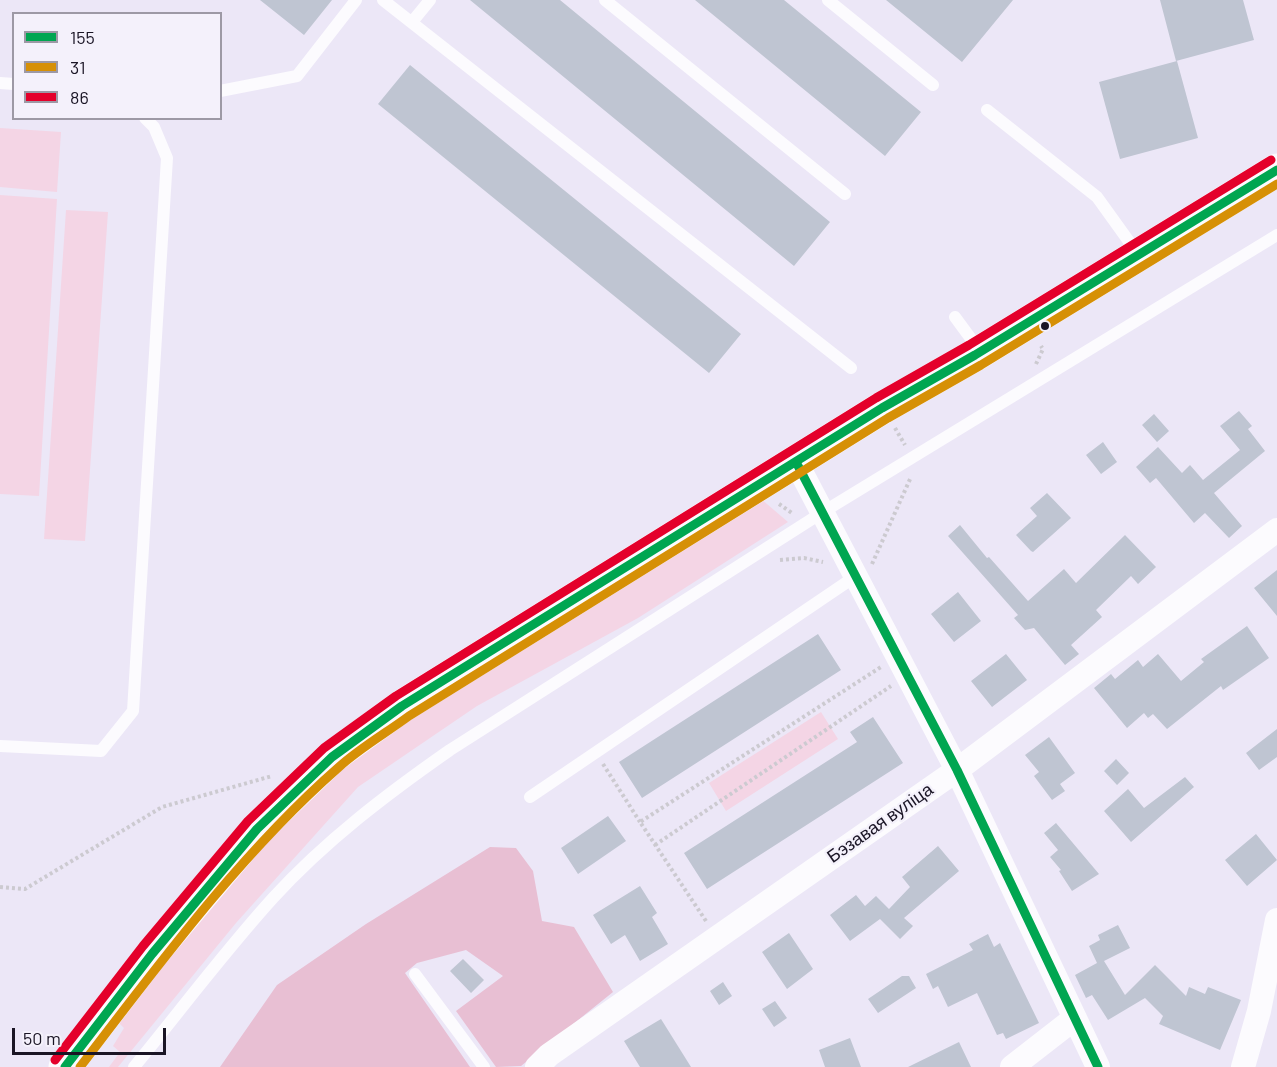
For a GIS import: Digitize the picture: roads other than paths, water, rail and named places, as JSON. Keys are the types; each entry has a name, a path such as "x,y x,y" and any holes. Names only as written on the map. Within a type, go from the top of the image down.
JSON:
{"main road":[{"path":"65,1067 152,954 243,844 284,801 332,757 402,706 882,408 980,352 1277,170"}],"street":[{"path":"796,462 957,770 1098,1067"},
{"name":"Бэзавая вуліца","path":"537,1067 549,1055 957,770 1277,530"},
{"path":"1243,1067 1259,1011 1277,920"},
{"path":"1012,1067 1075,1018"}],"lane":[{"path":"222,91 297,76 356,0"},
{"path":"383,0 851,368"},
{"path":"412,22 430,0"},
{"path":"605,0 845,194"},
{"path":"828,0 933,86"},
{"path":"987,110 1097,197 1138,255"},
{"path":"0,746 101,751 133,711 167,158 154,127 146,120"},
{"path":"134,1067 274,897 317,854 399,786 450,750 823,512 1277,235"},
{"path":"955,317 980,352"},
{"path":"530,797 856,577"},
{"path":"415,974 484,1067"}]}
